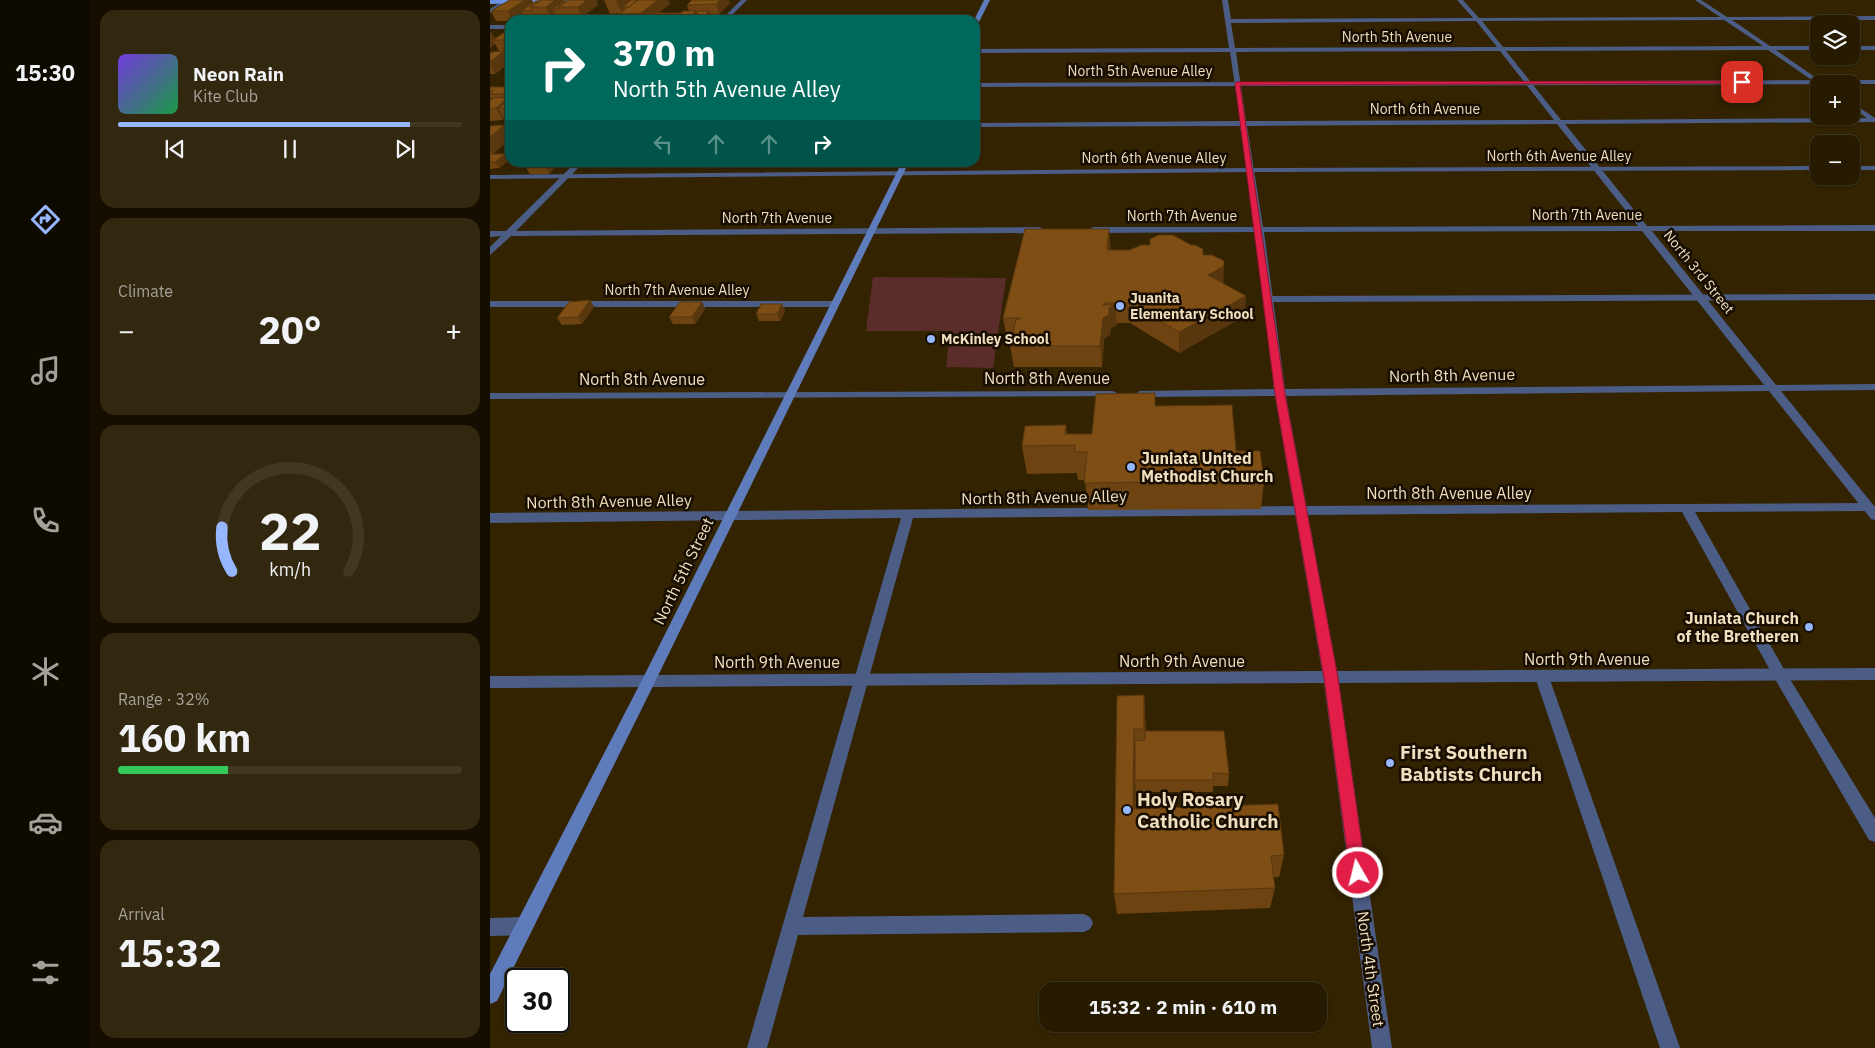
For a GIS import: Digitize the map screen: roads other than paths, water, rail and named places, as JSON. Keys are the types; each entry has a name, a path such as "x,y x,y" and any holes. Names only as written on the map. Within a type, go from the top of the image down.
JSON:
{"main road":[{"path":"490,2 598,0"}],"street":[{"path":"729,15 744,0"},
{"path":"979,15 987,0"},
{"name":"North 4th Street","path":"1225,0 1259,229 1280,394 1331,678 1382,1048"},
{"name":"North 3rd Street","path":"1460,0 1528,82 1871,512"},
{"path":"1698,0 1810,76"},
{"path":"490,11 507,1"},
{"path":"1228,21 1875,18"},
{"path":"490,27 505,27"},
{"name":"North 5th Avenue","path":"980,51 1810,48"},
{"path":"1860,48 1875,48"},
{"path":"490,56 505,55"},
{"name":"North 5th Avenue Alley","path":"980,85 1528,82 1810,83"},
{"name":"North 5th Avenue Alley","path":"1860,82 1875,82"},
{"path":"1860,110 1875,120"},
{"name":"North 6th Avenue","path":"980,125 1875,120"},
{"path":"490,129 505,128"},
{"path":"490,252 576,167"},
{"name":"North 6th Avenue Alley","path":"490,177 903,167 1250,170 1810,168"},
{"name":"North 5th Street","path":"490,994 650,680 903,167"},
{"path":"1860,168 1875,168"},
{"name":"North 7th Avenue","path":"1080,230 1875,228"},
{"name":"North 7th Avenue","path":"490,234 1050,230"},
{"path":"1268,299 1875,297"},
{"name":"North 7th Avenue Alley","path":"490,304 834,304"},
{"name":"North 8th Avenue","path":"490,396 1280,394 1875,386"},
{"path":"1686,508 1780,675 1875,834"},
{"name":"North 8th Avenue Alley","path":"490,518 1686,508 1871,512"},
{"path":"757,1048 908,514"},
{"name":"North 9th Avenue","path":"490,682 1875,674"},
{"path":"1542,677 1670,1048"},
{"path":"792,926 1084,923"},
{"path":"490,927 524,926"}],"place":[{"name":"Juanita Elementary School","path":"1120,306"},
{"name":"McKinley School","path":"931,339"},
{"name":"Juniata United Methodist Church","path":"1131,467"},
{"name":"Juniata Church of the Bretheren","path":"1809,627"},
{"name":"First Southern Babtists Church","path":"1390,763"},
{"name":"Holy Rosary Catholic Church","path":"1127,810"}]}
